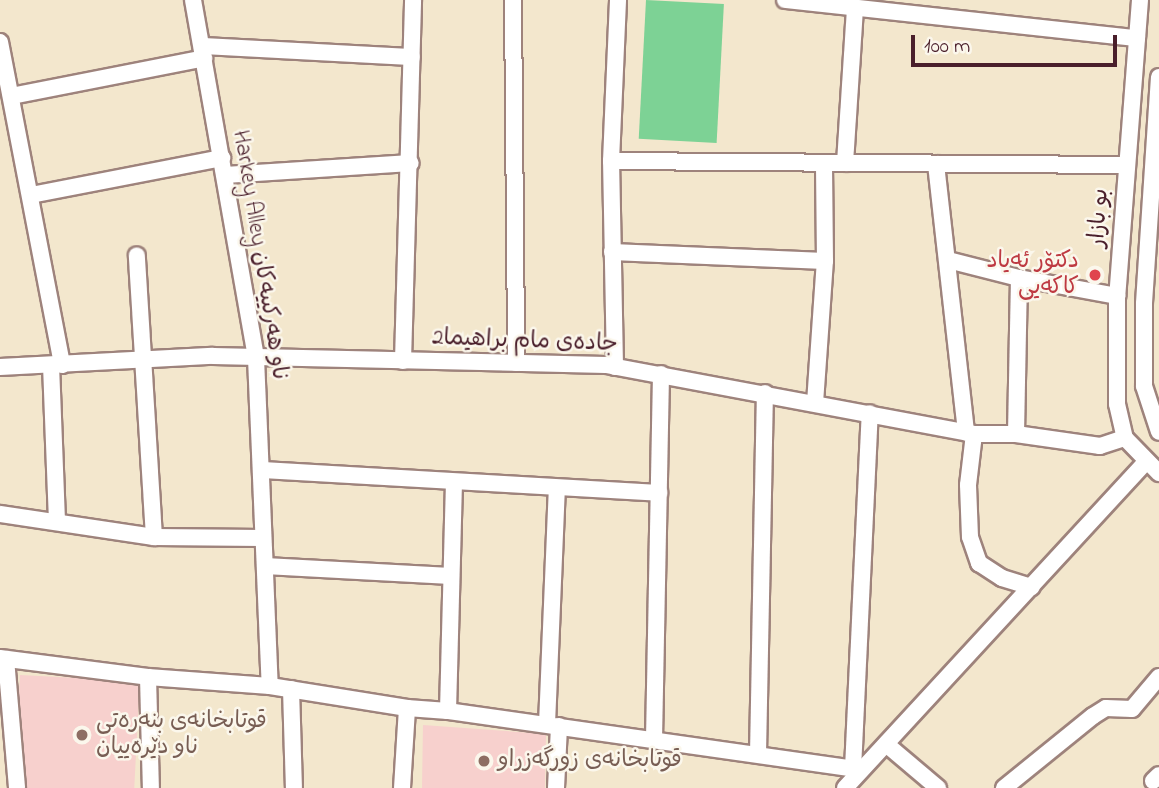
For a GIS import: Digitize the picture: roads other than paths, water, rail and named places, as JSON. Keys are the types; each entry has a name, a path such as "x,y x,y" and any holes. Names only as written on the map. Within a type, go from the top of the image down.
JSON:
{"street":[{"name":"Harkey Alley ناو هەركييەكان","path":"193,0 256,358 271,686"},
{"path":"403,361 411,163 413,0"},
{"path":"513,0 516,363"},
{"path":"615,367 611,161 618,0"},
{"path":"793,0 1137,38"},
{"name":"بو بازار","path":"1125,438 1117,404 1117,296 1140,0"},
{"path":"845,163 855,8"},
{"path":"0,42 30,195 56,365 57,522"},
{"path":"11,96 203,52 412,57"},
{"path":"1159,76 1144,304 1144,386 1159,432"},
{"path":"1132,121 1157,121"},
{"path":"30,195 222,158"},
{"path":"611,161 1126,165"},
{"path":"225,174 411,163"},
{"path":"815,403 825,261 824,163"},
{"path":"936,163 970,433 970,537 979,563 1002,578 1031,587"},
{"path":"612,252 825,261"},
{"path":"137,256 154,537"},
{"path":"948,260 1019,278 1117,296"},
{"path":"1016,434 1019,278"},
{"name":"جادەی مام براهیما2","path":"0,367 213,356 615,367 970,433 1016,434 1100,446 1125,438"},
{"path":"654,739 661,374"},
{"path":"758,754 765,393"},
{"path":"857,770 870,413"},
{"path":"1125,438 1145,463 1159,473"},
{"path":"845,788 857,770 886,744 1145,463"},
{"path":"261,470 659,494"},
{"path":"448,710 454,482"},
{"path":"556,788 553,725 557,488"},
{"path":"0,514 154,537 263,538"},
{"path":"265,566 451,576"},
{"path":"17,788 3,659 148,677 271,686 407,708 448,710 857,770"},
{"path":"148,677 151,788"},
{"path":"1004,788 1093,716 1106,708 1132,709 1159,677"},
{"path":"291,689 294,788"},
{"path":"402,788 407,708"},
{"path":"886,744 938,788"}],"place":[{"name":"دکتۆر ئەیاد کاکەیی","path":"1095,275"},
{"name":"قوتابخانەى بنەرەتى ناو دێرەييان","path":"82,735"},
{"name":"قوتابخانەی زورگەزراو","path":"484,761"}]}
